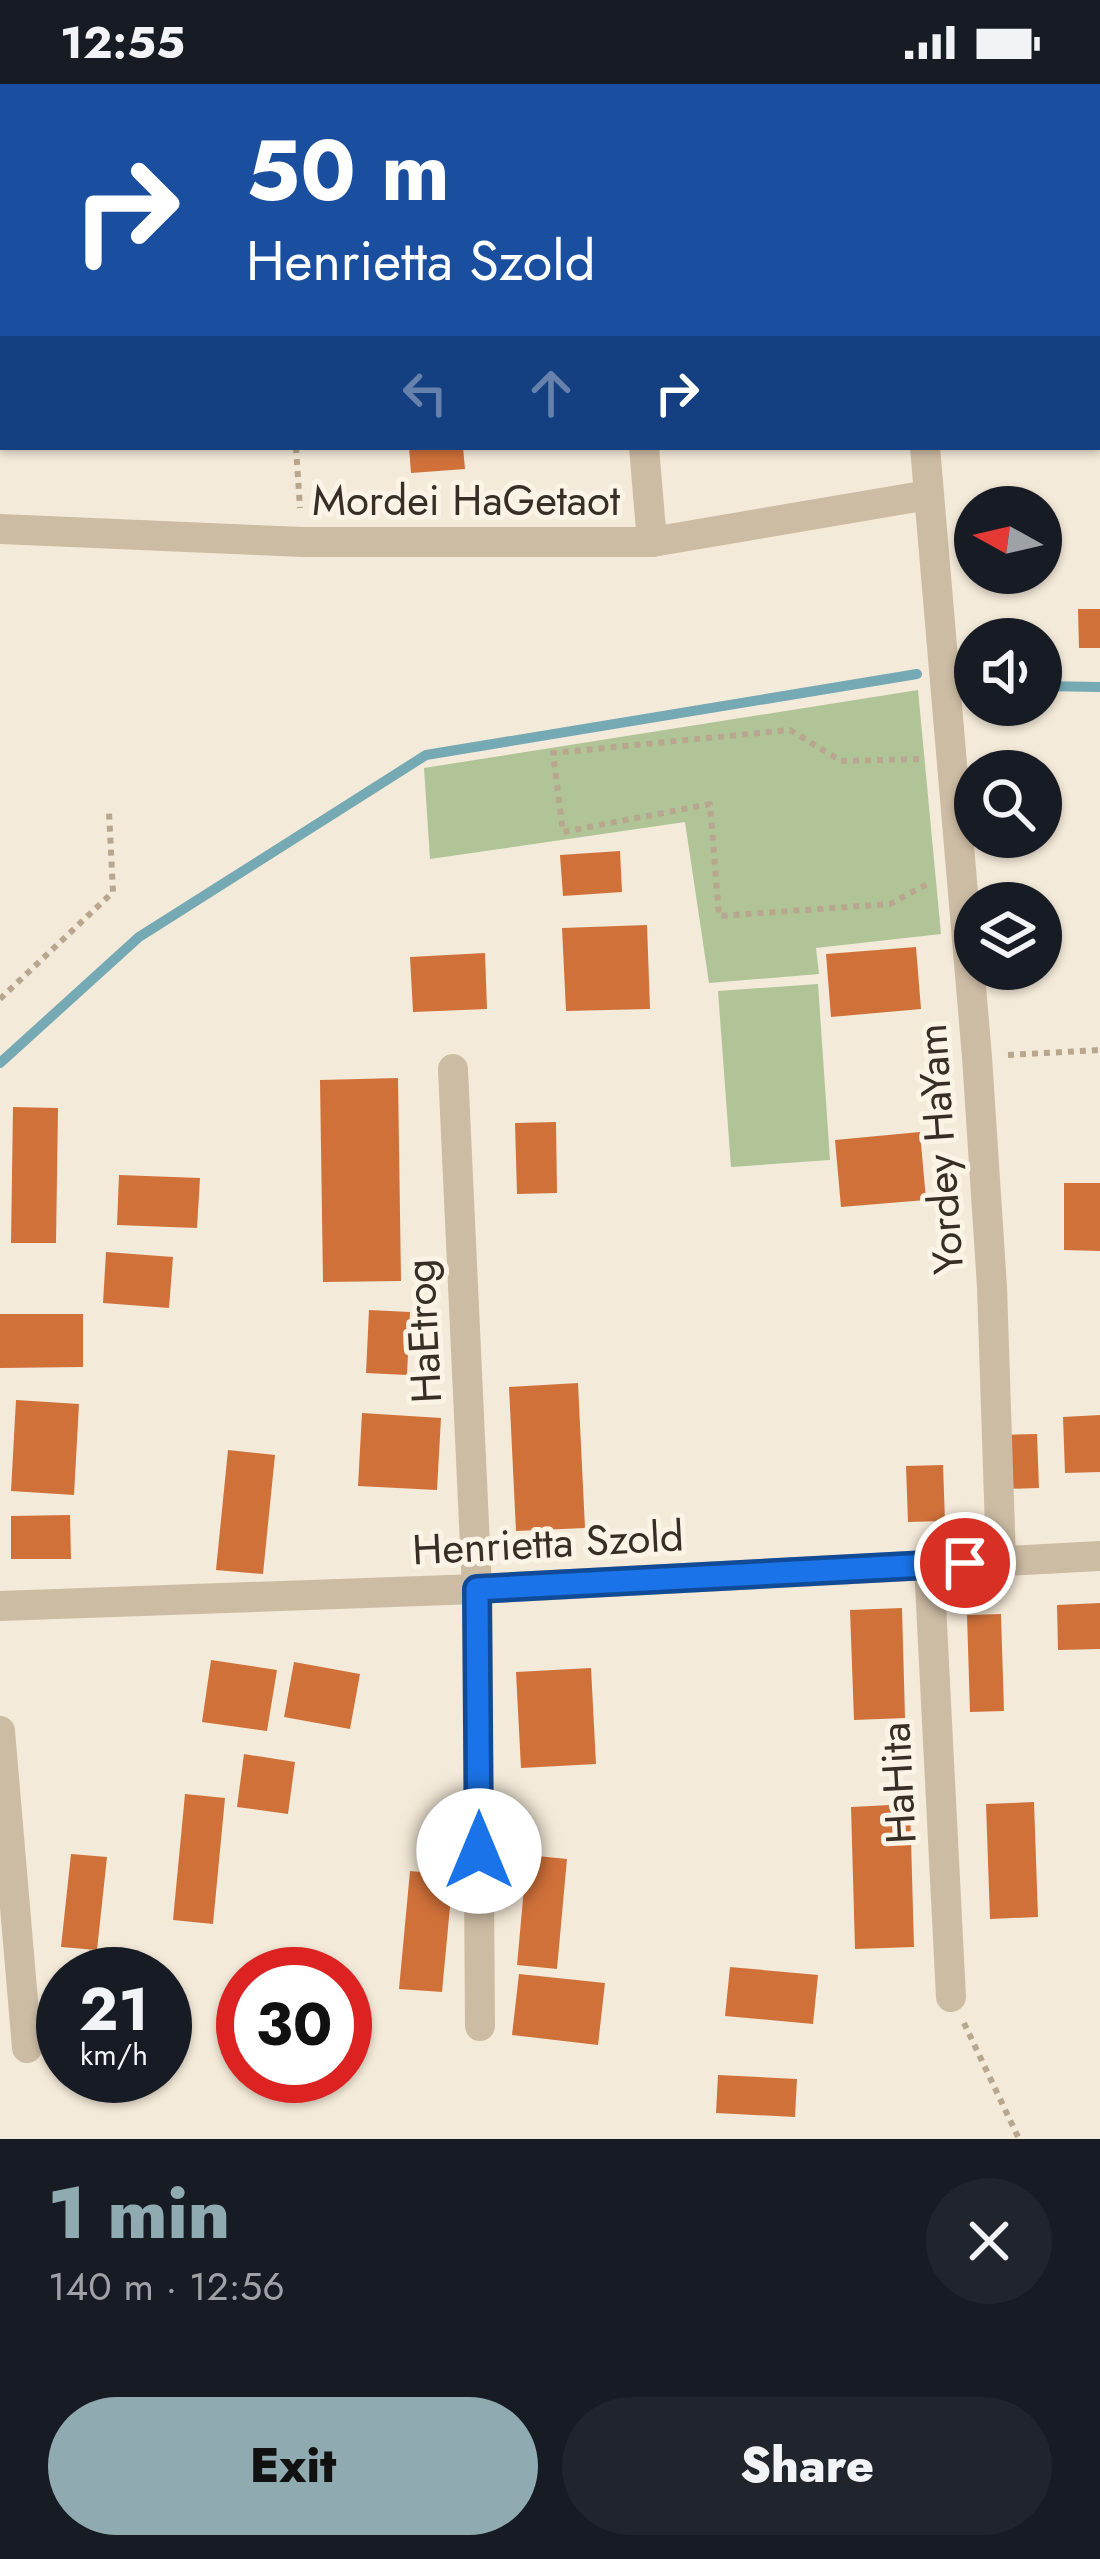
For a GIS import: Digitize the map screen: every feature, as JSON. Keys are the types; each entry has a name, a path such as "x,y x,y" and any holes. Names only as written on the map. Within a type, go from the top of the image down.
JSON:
{"street":[{"path":"644,450 652,542"},
{"name":"Yordey HaYam","path":"925,450 977,1057 992,1287 1001,1560"},
{"name":"Mordei HaGetaot","path":"0,530 302,542 652,542 928,495"},
{"name":"HaEtrog","path":"453,1070 477,1589 480,2026"},
{"name":"Henrietta Szold","path":"0,1606 477,1589 1100,1556"},
{"name":"HaHita","path":"929,1565 951,1997"},
{"path":"0,1731 27,2048"}],"path":[{"path":"296,450 302,542"},
{"path":"950,758 841,761 790,730 553,753 563,832 710,804 718,916 890,904 961,866"},
{"path":"0,999 113,892 110,812"},
{"path":"977,1057 1100,1050"},
{"path":"951,1997 1019,2139"}],"green space":[{"path":"918,690 941,934 816,948 819,974 709,983 685,822 430,859 424,768"},
{"path":"818,984 830,1160 731,1167 718,991"}],"building":[{"path":"409,450 463,450 465,469 411,473"},
{"path":"1078,609 1100,609 1100,648 1079,648"},
{"path":"620,851 622,892 563,896 560,855"},
{"path":"647,925 650,1009 566,1011 562,928"},
{"path":"916,947 921,1009 831,1017 826,954"},
{"path":"485,953 487,1009 413,1012 410,957"},
{"path":"398,1078 401,1281 323,1282 320,1080"},
{"path":"13,1107 58,1108 56,1243 11,1243"},
{"path":"556,1122 557,1193 517,1194 515,1123"},
{"path":"920,1132 926,1200 841,1207 835,1140"},
{"path":"119,1175 200,1178 197,1228 117,1225"},
{"path":"1064,1183 1100,1183 1100,1251 1064,1250"},
{"path":"106,1252 173,1257 169,1308 103,1303"},
{"path":"369,1310 410,1312 407,1375 366,1373"},
{"path":"0,1314 83,1314 83,1367 0,1368"},
{"path":"578,1383 585,1528 516,1531 509,1387"},
{"path":"16,1400 79,1404 74,1495 11,1491"},
{"path":"362,1413 441,1418 437,1490 358,1486"},
{"path":"1100,1415 1100,1472 1065,1473 1063,1417"},
{"path":"1037,1434 1039,1488 1004,1489 1002,1435"},
{"path":"228,1450 275,1455 263,1574 216,1570"},
{"path":"943,1465 945,1521 908,1522 906,1466"},
{"path":"70,1515 71,1559 11,1559 11,1516"},
{"path":"1100,1603 1100,1649 1058,1650 1057,1605"},
{"path":"902,1608 905,1718 854,1720 850,1610"},
{"path":"1001,1614 1004,1711 970,1712 967,1615"},
{"path":"211,1660 277,1670 267,1731 202,1722"},
{"path":"294,1662 360,1674 350,1729 284,1717"},
{"path":"591,1668 596,1764 521,1768 516,1672"},
{"path":"244,1754 295,1762 288,1814 237,1807"},
{"path":"185,1794 225,1798 213,1924 173,1920"},
{"path":"1034,1802 1038,1917 990,1919 986,1804"},
{"path":"910,1804 914,1947 855,1949 851,1807"},
{"path":"71,1854 107,1857 97,1947 61,1947"},
{"path":"527,1855 567,1859 557,1969 517,1965"},
{"path":"410,1871 453,1875 442,1992 399,1989"},
{"path":"730,1967 818,1975 813,2024 725,2016"},
{"path":"519,1974 605,1983 598,2045 512,2035"},
{"path":"718,2075 797,2079 795,2117 716,2113"}],"waterway":[{"path":"0,1063 139,937 426,755 917,674"},
{"path":"1062,686 1100,687"}],"route":[{"path":"479,1851 477,1589 965,1563"}]}
